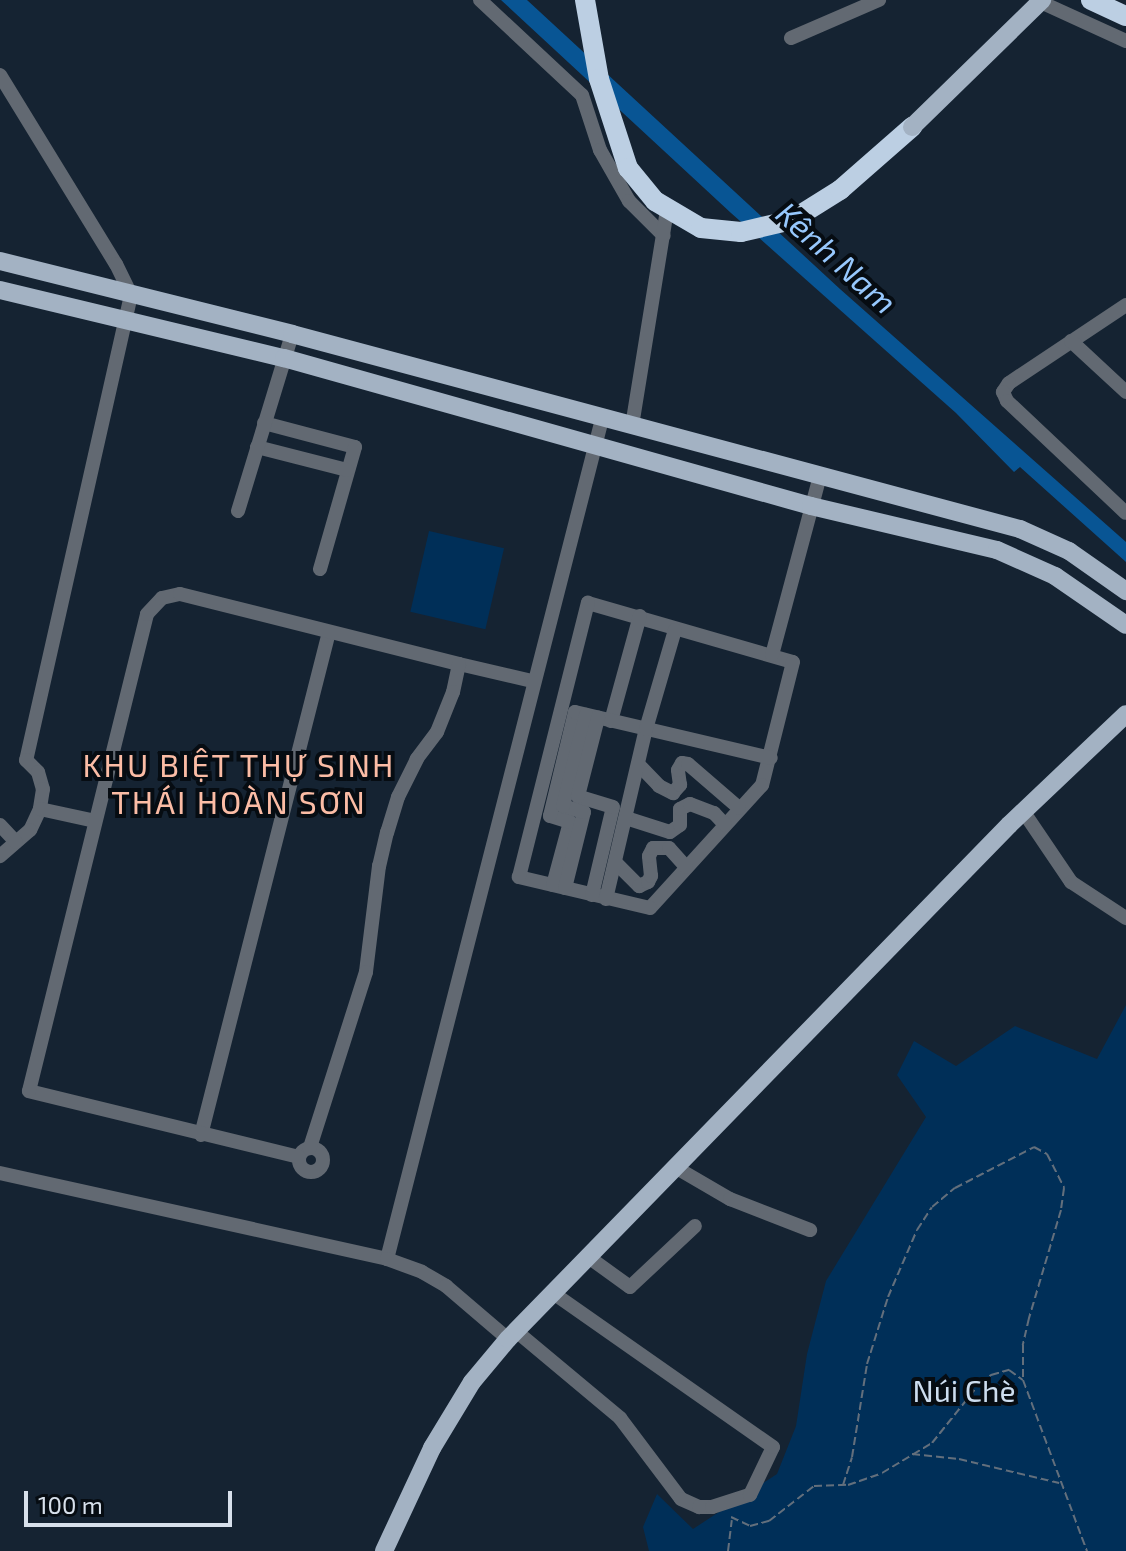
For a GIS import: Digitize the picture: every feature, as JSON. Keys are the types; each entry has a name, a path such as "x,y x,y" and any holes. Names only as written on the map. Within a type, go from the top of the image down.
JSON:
{"highway":[{"path":"585,0 599,79 612,127 636,181 667,210 701,228 741,232 792,220 840,190 912,127"},
{"path":"1092,1 1126,16"}],"main road":[{"path":"912,127 1039,0"},
{"path":"0,261 292,334 1020,529 1069,551 1126,591"},
{"path":"0,290 284,358 811,506 997,550 1055,576 1126,625"},
{"path":"384,1551 432,1448 472,1382 512,1335 1023,811 1126,714"}],"street":[{"path":"480,0 582,95 600,150 629,201 664,236"},
{"path":"791,38 879,0"},
{"path":"1039,0 1126,41"},
{"path":"0,75 116,264 131,295 26,760 38,772 43,789 40,809 30,830 0,856"},
{"path":"632,426 667,210"},
{"path":"1126,305 1009,383 1003,392 1007,401 1126,513"},
{"path":"238,511 292,334"},
{"path":"1071,341 1126,392"},
{"path":"387,1259 532,681 602,419"},
{"path":"264,423 355,447 320,569"},
{"path":"257,447 347,470"},
{"path":"772,655 820,476"},
{"path":"459,664 453,692 437,732 417,759 398,797 379,866 366,972 305,1152 201,1135 29,1091 147,614 162,598 180,594 532,681"},
{"path":"588,603 640,616 675,630 793,662 762,785 650,908 519,877 588,603"},
{"path":"599,897 613,807 578,796 599,718 640,616"},
{"path":"599,897 616,863 646,729 675,630"},
{"path":"201,1135 329,632"},
{"path":"559,887 570,822 550,816 575,712 771,758"},
{"path":"639,765 659,786 673,793 680,785 678,770 682,763 688,764 739,808"},
{"path":"626,818 670,832 680,825 680,809 690,804 714,813 725,825"},
{"path":"40,809 95,821"},
{"path":"1023,811 1071,882 1126,918"},
{"path":"0,825 16,842"},
{"path":"616,863 639,886 648,882 651,876 649,856 653,848 669,848 686,867"},
{"path":"675,1167 730,1199 810,1230"},
{"path":"0,1173 387,1259 422,1272 446,1286 620,1418 681,1499 699,1507 719,1505 750,1495 773,1447 552,1292"},
{"path":"587,1256 630,1287 695,1226"}],"path":[{"path":"843,1485 852,1457 873,1343 917,1230 932,1207 955,1188 1034,1147 1047,1154 1064,1188 1023,1345 1023,1380 1087,1551"},
{"path":"719,1505 733,1519 750,1526 769,1521 814,1486 867,1480 941,1435 971,1393 991,1375 1009,1370 1023,1380"},
{"path":"911,1454 959,1459 1061,1483"},
{"path":"728,1551 733,1519"}],"green space":[{"path":"429,531 504,548 485,629 410,612"},
{"name":"Núi Chè","path":"1126,1005 1126,1551 649,1551 643,1527 657,1494 693,1529 777,1474 796,1426 807,1354 826,1281 926,1117 897,1075 914,1041 956,1066 1015,1026 1097,1059"}],"shaded area":[{"name":"Kênh Nam","path":"501,0 527,0 840,289 1126,542 1126,562 1020,467 1014,472 956,413 731,213"}],"district":[{"name":"KHU BIỆT THỰ SINH THÁI HOÀN SƠN","path":"239,784"}]}
